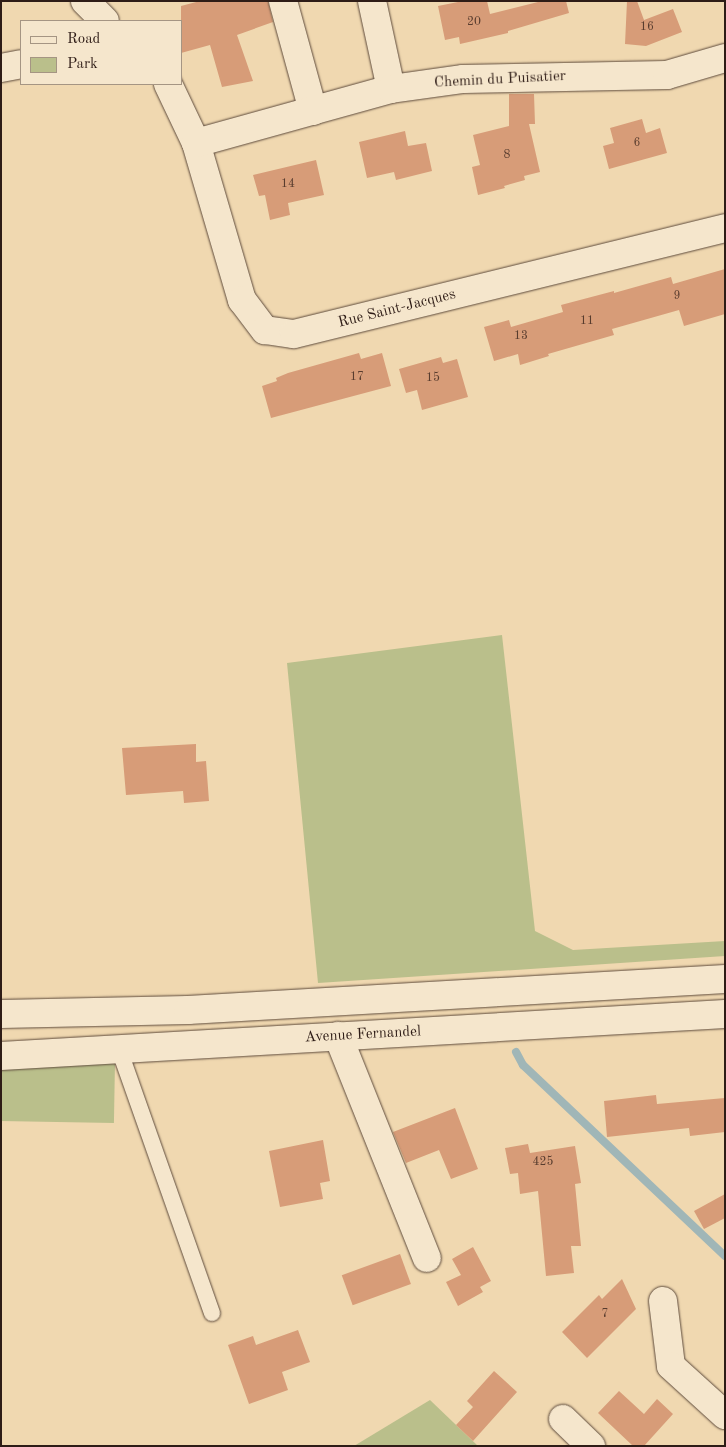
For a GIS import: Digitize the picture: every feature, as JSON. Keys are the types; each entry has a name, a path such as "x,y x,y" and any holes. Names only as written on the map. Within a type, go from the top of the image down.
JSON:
{"street":[{"path":"85,1 104,20"},
{"path":"283,1 321,109"},
{"path":"301,1 321,109"},
{"path":"372,1 391,89"},
{"name":"Chemin du Puisatier","path":"196,143 391,89 463,79 667,75 725,58"},
{"path":"1,68 20,64"},
{"path":"168,85 196,143"},
{"name":"Rue Saint-Jacques","path":"196,143 242,300 265,330 294,334 725,228"},
{"path":"1,1014 188,1010 725,979"},
{"name":"Avenue Fernandel","path":"1,1056 725,1014"},
{"path":"338,1036 427,1258"},
{"path":"663,1300 671,1366 725,1415"},
{"path":"563,1420 591,1446"}],"lane":[{"path":"119,1048 212,1313"}],"green space":[{"path":"502,635 535,931 573,950 725,941 725,956 318,983 287,663"},
{"path":"1,1060 115,1062 114,1123 1,1121"},
{"path":"430,1400 478,1446 354,1446"}],"building":[{"path":"200,1 268,1 273,22 237,35 253,81 222,87 210,45 182,53 181,6"},
{"path":"463,1 487,1 490,14 542,1 566,1 569,13 508,31 508,33 460,44 459,37 445,40 438,6"},
{"path":"627,1 637,1 644,20 673,9 682,32 646,46 625,44"},
{"path":"509,94 534,94 535,124 529,124 540,172 524,176 525,180 504,186 505,188 478,195 472,167 480,165 473,135 509,126"},
{"path":"642,119 646,133 660,128 667,153 609,169 603,146 614,143 610,128"},
{"path":"405,131 408,146 426,143 432,171 396,180 394,172 367,178 359,142"},
{"path":"316,160 324,195 288,203 290,215 270,220 265,195 259,196 253,175"},
{"path":"725,269 725,314 684,326 679,310 612,329 614,335 548,354 549,356 520,365 518,354 494,361 484,327 509,320 511,327 563,312 561,305 671,277 673,284"},
{"path":"359,353 361,359 382,353 391,386 271,418 262,386 277,381 276,378 288,373"},
{"path":"441,357 443,363 457,359 468,397 422,410 417,390 406,393 399,369"},
{"path":"196,744 196,762 206,761 209,801 184,803 183,791 126,795 122,748"},
{"path":"656,1095 657,1104 725,1098 725,1132 690,1136 689,1128 607,1137 604,1101"},
{"path":"455,1108 478,1169 451,1179 439,1150 406,1163 393,1132"},
{"path":"323,1140 330,1181 320,1183 323,1199 280,1207 269,1151"},
{"path":"528,1144 530,1153 575,1146 581,1183 575,1184 581,1246 571,1246 574,1273 546,1276 538,1191 520,1194 518,1173 510,1174 505,1148"},
{"path":"725,1194 725,1218 704,1229 694,1211"},
{"path":"473,1247 491,1281 480,1287 483,1292 458,1306 446,1282 461,1275 452,1259"},
{"path":"400,1254 411,1284 353,1305 342,1275"},
{"path":"622,1279 636,1309 587,1358 562,1332 599,1295 602,1299"},
{"path":"298,1330 310,1362 282,1372 288,1390 249,1404 228,1345 253,1336 256,1345"},
{"path":"494,1371 517,1392 473,1441 456,1425 473,1407 467,1401"},
{"path":"619,1391 644,1414 657,1399 673,1414 644,1446 633,1446 598,1413"}],"waterway":[{"path":"516,1052 523,1065 725,1256"}]}
